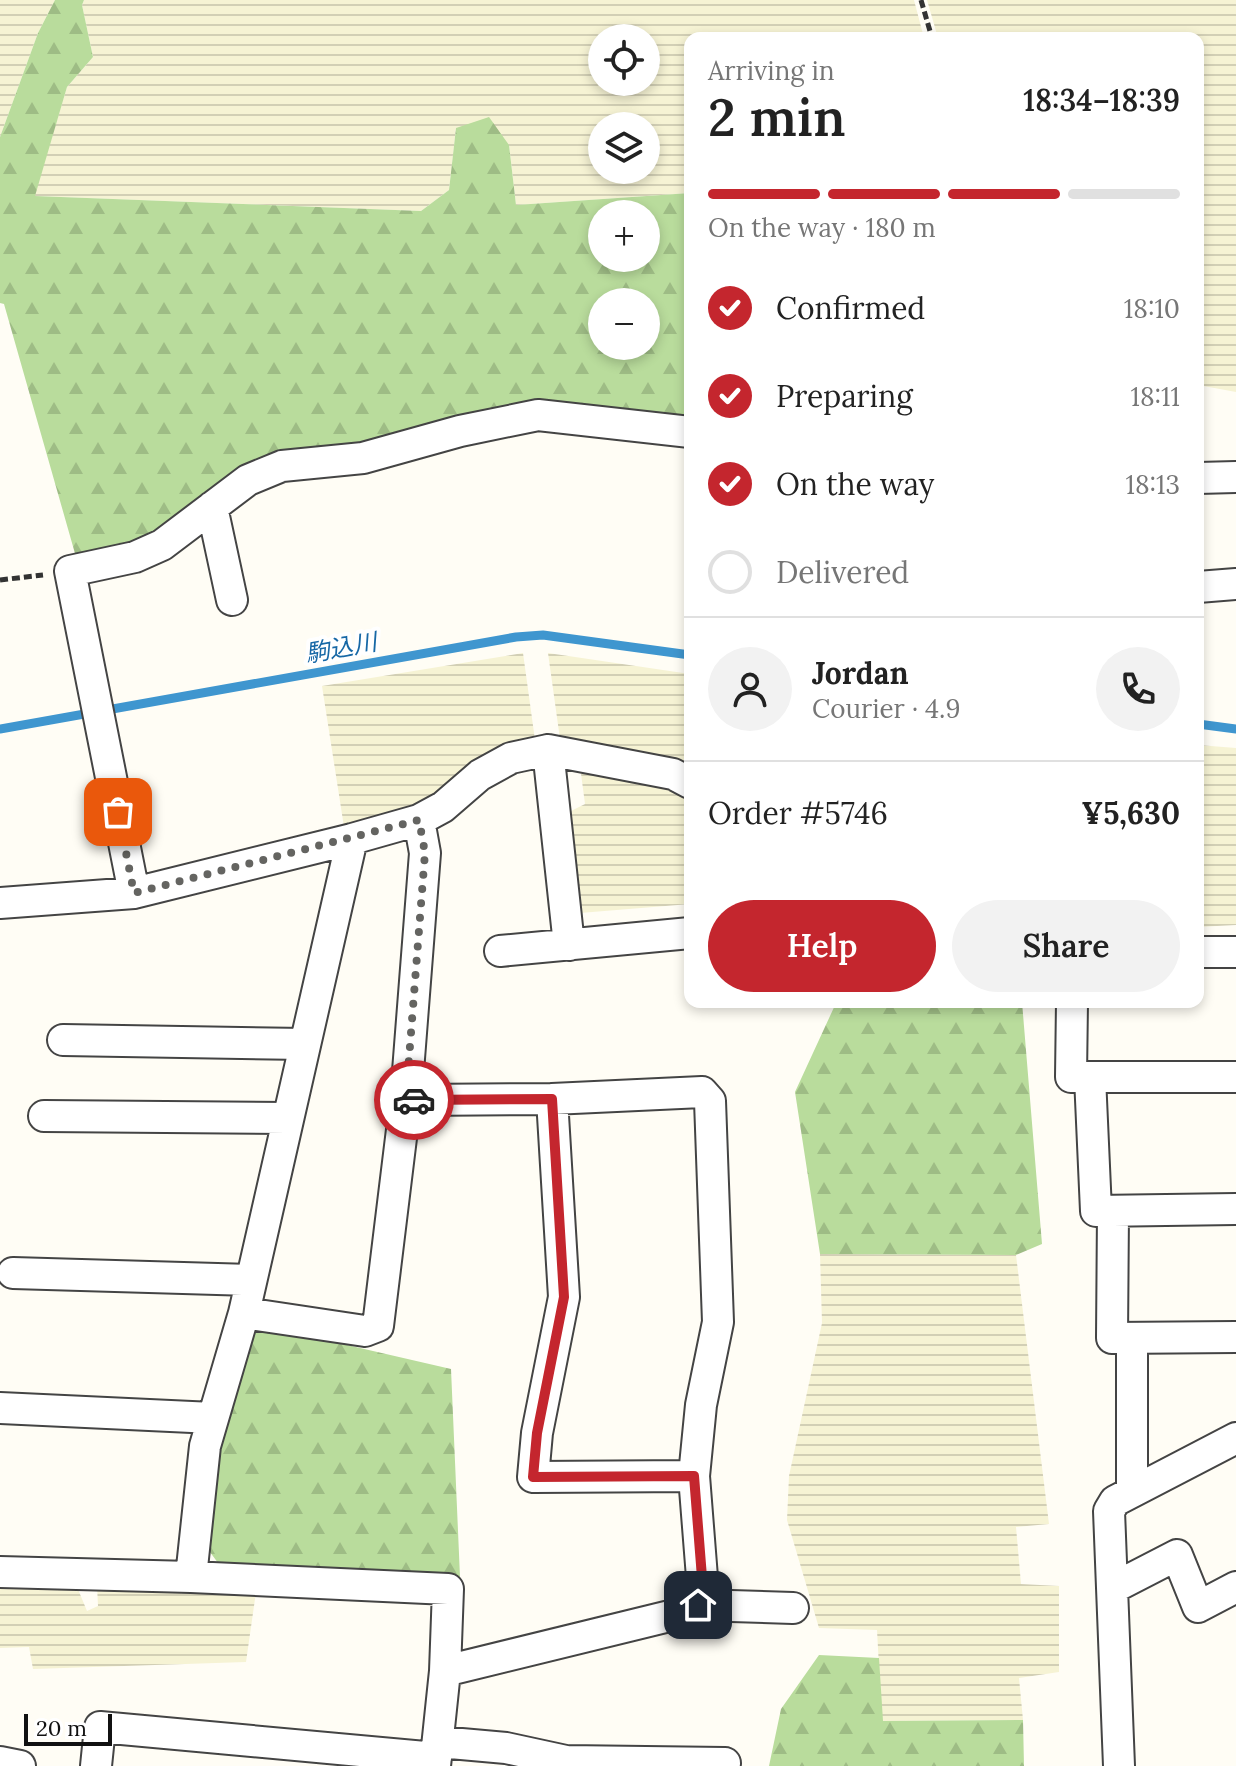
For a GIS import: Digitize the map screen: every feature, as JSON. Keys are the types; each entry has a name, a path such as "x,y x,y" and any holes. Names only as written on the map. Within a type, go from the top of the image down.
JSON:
{"street":[{"path":"134,893 70,571 135,557 162,545 248,480 282,466 363,458 460,431 538,415 684,431"},
{"path":"1204,478 1236,477"},
{"path":"212,507 232,600"},
{"path":"1204,587 1236,584"},
{"path":"0,903 134,893 352,839 419,820 443,807 480,775 511,758 548,750 673,774 684,780"},
{"path":"548,750 569,945"},
{"path":"244,1313 365,1331 378,1326 406,1097 425,853 419,820"},
{"path":"191,1577 205,1446 244,1313 352,839"},
{"path":"500,951 684,934"},
{"path":"1204,952 1236,952"},
{"path":"1072,1008 1071,1077 1236,1077"},
{"path":"63,1040 305,1044"},
{"path":"1090,1077 1096,1211 1236,1209"},
{"path":"406,1097 415,1100 552,1099 702,1092 710,1101 718,1322 701,1405 694,1476 703,1590 698,1605 690,1611 445,1671"},
{"path":"552,1099 564,1297 537,1433 533,1477 694,1476"},
{"path":"44,1116 287,1118"},
{"path":"1113,1212 1112,1338 1236,1337"},
{"path":"13,1273 251,1280"},
{"path":"1132,1338 1132,1492"},
{"path":"0,1408 213,1418"},
{"path":"1119,1766 1109,1511 1115,1501 1236,1438"},
{"path":"1113,1588 1177,1555 1198,1607 1236,1587"},
{"path":"0,1572 448,1589 445,1671 437,1755"},
{"path":"698,1605 793,1608"},
{"path":"96,1766 100,1727 437,1755 506,1748 566,1761 725,1763"},
{"path":"0,1762 20,1766"}],"path":[{"path":"921,0 930,32"},
{"path":"0,580 70,571"}],"shaded area":[{"path":"0,0 55,0 38,33 0,137"},
{"path":"84,0 914,0 922,32 684,32 684,193 516,205 509,145 456,128 449,190 421,211 34,196 67,87 93,57 82,5"},
{"path":"927,0 1236,0 1236,392 1204,386 1204,32 936,32"},
{"path":"523,653 535,740 418,805 344,827 322,686"},
{"path":"548,653 684,673 684,771 560,739"},
{"path":"1204,745 1236,748 1236,925 1204,927"},
{"path":"580,766 684,792 684,904 580,913 567,813 585,804"},
{"path":"820,1254 1016,1255 1049,1524 1016,1527 1021,1584 1059,1586 1059,1672 1019,1678 1023,1720 882,1721 877,1630 819,1628 787,1520 789,1476 822,1323"},
{"path":"75,1582 87,1611 98,1606 97,1585 256,1592 246,1662 33,1669 29,1647 0,1648 0,1584"}],"green space":[{"path":"55,0 84,0 82,5 93,57 67,87 35,196 421,211 449,190 456,128 489,117 509,145 516,205 588,200 588,272 660,272 660,200 588,200 684,193 684,422 540,405 311,455 156,540 76,557 4,304 0,303 0,137 38,33"},
{"path":"834,1008 1022,1008 1042,1244 1016,1255 820,1254 795,1092"},
{"path":"256,1324 451,1369 460,1577 221,1567 207,1548 219,1447"},
{"path":"819,1655 879,1658 883,1721 1023,1720 1024,1766 769,1766 781,1709"}],"waterway":[{"name":"駒込川","path":"0,729 516,637 543,635 684,654"},
{"name":"駒込川","path":"1204,725 1236,729"}],"way so far":[{"path":"118,812 134,893 419,820 425,853 406,1097 414,1100"}],"route":[{"path":"414,1100 552,1099 564,1297 537,1433 533,1477 694,1476 703,1590 698,1605"}]}
